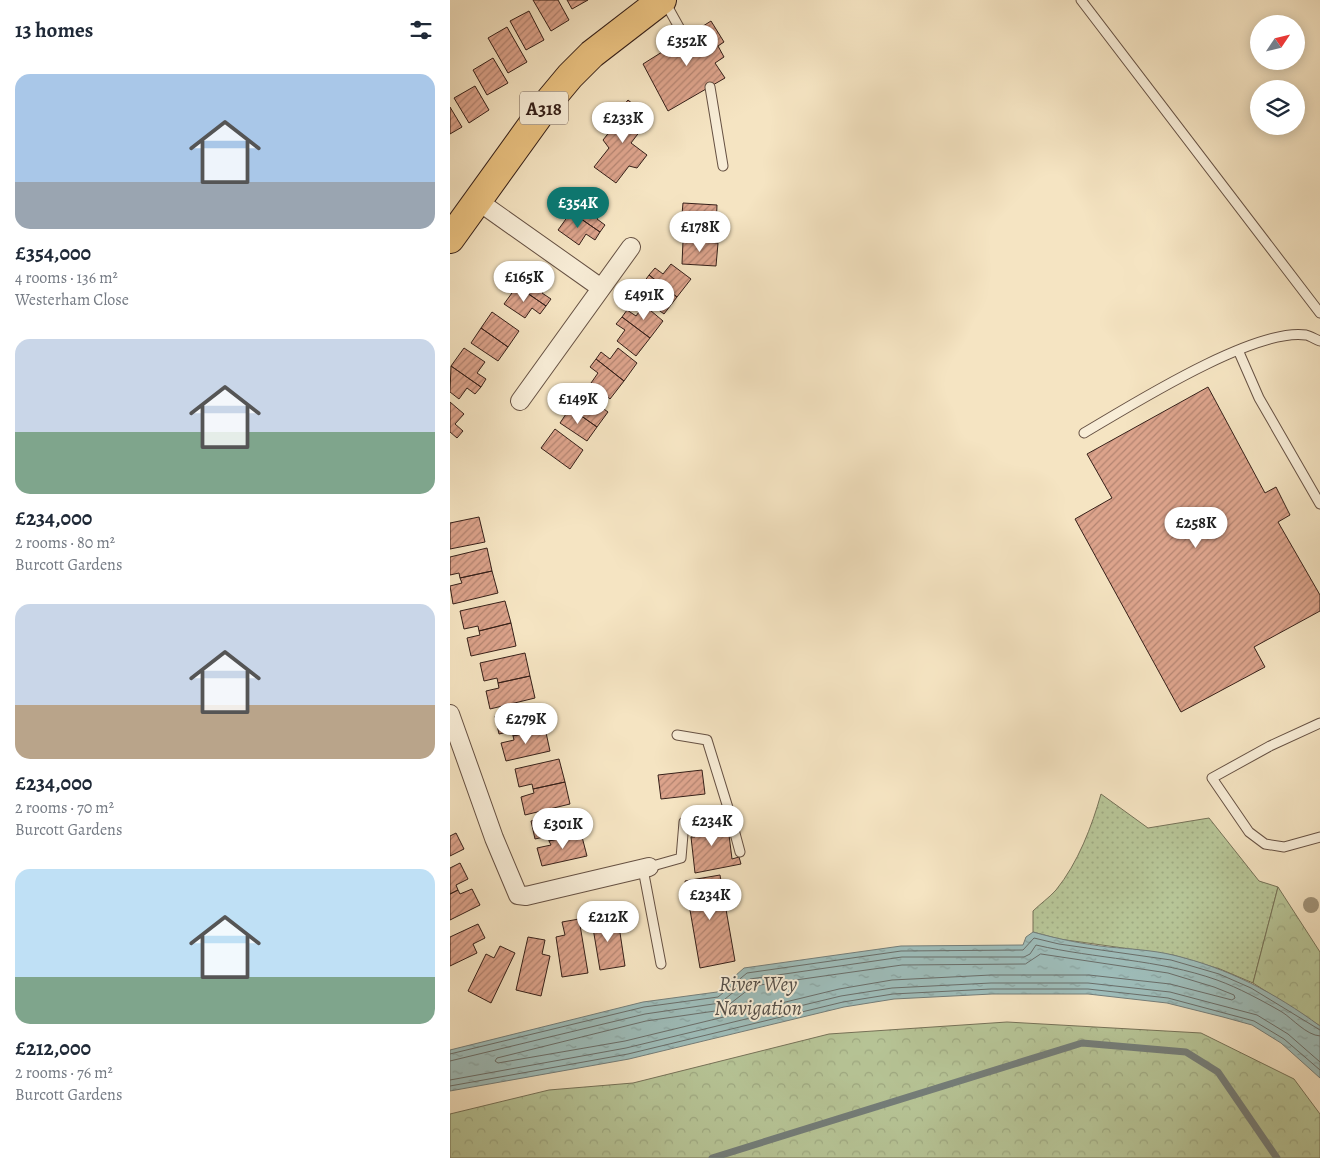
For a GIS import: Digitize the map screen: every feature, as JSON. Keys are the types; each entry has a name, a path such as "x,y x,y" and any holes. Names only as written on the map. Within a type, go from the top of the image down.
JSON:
{"main road":[{"name":"A318","path":"450,240 550,100 570,76 592,54 663,0"}],"street":[{"path":"478,201 601,288"},
{"path":"520,402 631,247"},
{"path":"450,714 494,838 518,895 526,896 646,868"}],"lane":[{"path":"663,0 685,38"},
{"path":"1081,0 1320,313"},
{"path":"710,87 723,166"},
{"path":"1084,433 1179,378 1238,350 1290,336 1305,335 1320,340"},
{"path":"1238,350 1259,398 1320,504"},
{"path":"1320,723 1270,746 1212,778 1249,832 1265,844 1284,847 1320,837"},
{"path":"677,735 707,740 740,852"},
{"path":"661,964 646,868 680,858 684,822 728,811"}],"green space":[{"path":"1101,794 1148,828 1209,818 1259,881 1278,887 1253,983 1220,969 1173,955 1059,939 1033,932 1033,911 1056,890 1078,856 1089,831"},
{"path":"1278,887 1320,952 1320,1026 1253,983"},
{"path":"1007,1022 1201,1033 1294,1079 1320,1114 1320,1158 450,1158 450,1114 549,1090 633,1083 829,1034"}],"water":[{"name":"River Wey Navigation","path":"1033,932 1089,944 1149,951 1193,960 1232,974 1268,992 1320,1026 1320,1078 1281,1043 1252,1025 1223,1017 1167,1003 1088,994 992,994 894,999 844,1007 629,1059 450,1091 450,1050 643,1002 717,992 744,968 901,946 1023,945 1026,937"}],"building":[{"path":"533,0 558,0 569,20 551,31"},
{"path":"567,0 588,0 572,9"},
{"path":"529,11 544,40 526,50 510,21"},
{"path":"711,21 724,42 718,46 724,57 715,63 725,78 668,111 643,64"},
{"path":"507,27 527,62 508,73 488,38"},
{"path":"493,58 508,83 487,95 473,70"},
{"path":"475,86 489,110 469,123 454,98"},
{"path":"628,100 650,118 631,143 647,155 637,168 629,166 616,183 594,167 609,148 603,140 622,116 618,112"},
{"path":"450,107 462,127 450,134"},
{"path":"584,194 604,208 597,219 605,225 600,232 571,212"},
{"path":"683,203 717,205 716,228 681,226"},
{"path":"571,212 600,232 595,240 586,234 579,245 558,230"},
{"path":"683,241 718,243 716,266 682,264"},
{"path":"671,264 691,279 677,297 649,275 655,268 663,274"},
{"path":"529,267 550,282 542,293 551,299 546,306 517,286"},
{"path":"649,275 677,297 664,314 644,299 652,289 644,282"},
{"path":"517,286 546,306 540,314 532,308 525,318 504,304"},
{"path":"644,305 663,321 650,338 622,317 627,310 636,316"},
{"path":"492,312 519,331 508,347 481,328"},
{"path":"622,317 650,338 636,356 617,341 625,330 616,324"},
{"path":"481,328 508,347 498,361 471,343"},
{"path":"464,348 485,362 477,373 486,379 481,387 451,366"},
{"path":"618,348 637,363 624,381 596,359 601,352 610,359"},
{"path":"596,359 624,381 610,399 591,383 598,373 590,367"},
{"path":"451,366 481,387 475,394 467,388 459,399 450,392"},
{"path":"1208,387 1265,493 1276,487 1290,515 1278,522 1320,595 1320,611 1254,647 1265,667 1181,712 1075,519 1112,498 1087,454"},
{"path":"580,392 608,412 597,427 570,408"},
{"path":"450,402 464,414 455,424 463,431 457,438 450,432"},
{"path":"570,408 597,427 587,441 560,423"},
{"path":"555,429 583,450 570,469 541,448"},
{"path":"479,517 485,542 450,549 450,523"},
{"path":"487,548 492,571 460,578 459,573 450,575 450,557"},
{"path":"492,571 498,593 453,604 450,586 462,583 460,578"},
{"path":"505,601 511,623 479,631 478,626 464,629 460,611"},
{"path":"511,623 516,646 471,656 467,638 480,635 479,631"},
{"path":"525,653 530,676 498,683 497,678 484,681 480,663"},
{"path":"530,676 535,698 490,709 486,691 499,688 498,683"},
{"path":"540,706 545,728 513,736 512,731 499,734 495,716"},
{"path":"545,728 550,751 506,761 501,743 514,740 513,736"},
{"path":"559,759 565,782 533,789 532,784 519,787 515,769"},
{"path":"702,770 705,794 661,799 658,775"},
{"path":"565,782 570,804 525,815 521,797 534,793 533,789"},
{"path":"576,811 581,833 549,841 548,836 535,839 531,821"},
{"path":"727,819 732,859 739,857 741,864 695,873 691,837 695,837 693,826"},
{"path":"456,833 464,849 450,856 450,836"},
{"path":"581,833 587,856 542,866 537,848 551,845 549,841"},
{"path":"460,863 468,879 456,885 458,890 450,894 450,868"},
{"path":"720,875 735,961 700,968 685,881"},
{"path":"472,889 480,905 450,920 450,894 458,890 460,894"},
{"path":"608,914 610,927 619,926 625,966 600,970 591,916"},
{"path":"579,919 588,973 562,977 556,937 565,935 562,922"},
{"path":"478,924 485,938 473,944 477,953 450,966 450,937"},
{"path":"528,937 545,940 542,954 550,956 541,996 516,990"},
{"path":"500,946 515,953 491,1003 468,991 486,954 494,958"}],"waterway":[{"path":"712,1158 1082,1043 1186,1052 1218,1072 1277,1158"}]}
